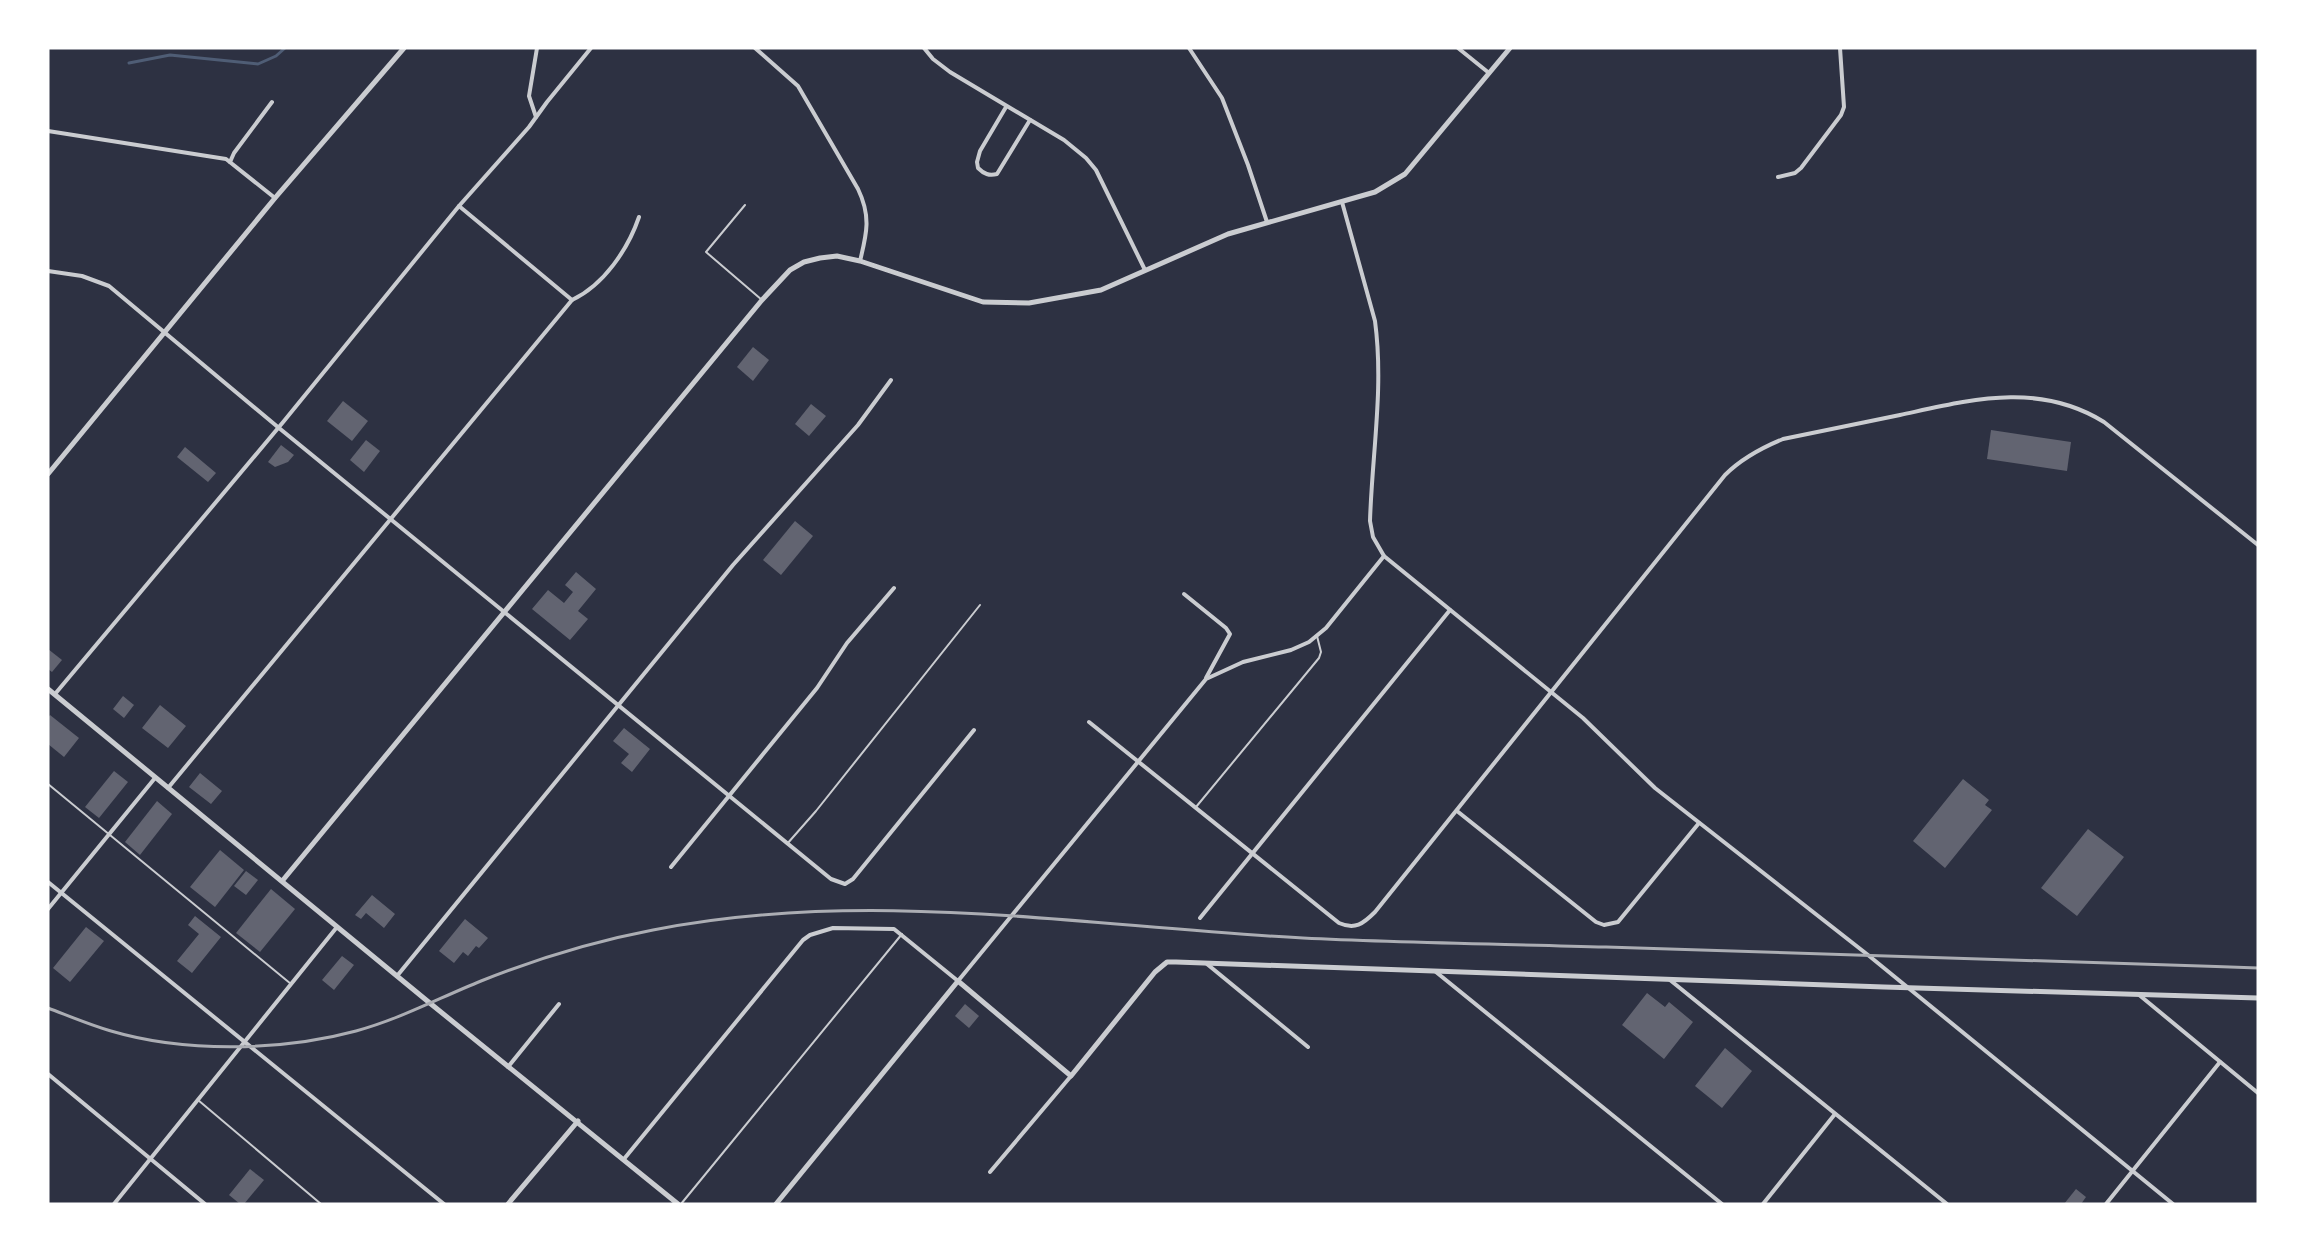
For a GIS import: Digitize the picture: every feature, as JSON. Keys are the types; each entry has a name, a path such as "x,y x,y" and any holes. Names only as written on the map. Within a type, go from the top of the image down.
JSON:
{"street":[{"path":"48,474 274,198 404,48"},
{"path":"536,117 529,96 537,48"},
{"path":"55,694 279,428 591,48"},
{"path":"755,48 798,86 866,205 868,217 860,261"},
{"path":"924,48 945,68 1075,148 1096,170 1146,271"},
{"path":"1190,48 1222,98 1245,155 1267,222"},
{"path":"1458,48 1489,73"},
{"path":"283,880 762,300 790,270 804,262 837,256 860,261 983,302 1029,303 1088,293 1146,271 1208,241 1375,192 1405,174 1510,48"},
{"path":"1778,177 1795,173 1801,168 1841,116 1844,98 1840,48"},
{"path":"230,162 234,153 272,102"},
{"path":"1006,106 978,157 978,168 983,172 990,175 997,174 1030,120"},
{"path":"48,131 217,157 230,162 274,198"},
{"path":"1342,202 1375,321 1379,397 1370,521 1373,537 1384,556 1598,731 1655,788 1908,988 2173,1204"},
{"path":"459,206 572,300"},
{"path":"168,788 572,300 585,294 603,276 628,242 639,217"},
{"path":"48,271 82,276 110,286 279,428 831,879 846,884 853,879 974,730"},
{"path":"398,976 733,565 858,425 891,380"},
{"path":"1089,722 1339,923 1355,927 1375,912 1725,476 1746,457 1784,440 1979,398 2014,397 2046,401 2091,413 2140,449 2258,545"},
{"path":"1206,679 1243,663 1301,647 1317,636 1384,556"},
{"path":"671,867 817,688 848,643 894,588"},
{"path":"776,1204 1206,679 1230,634 1226,628 1184,594"},
{"path":"1200,918 1450,610"},
{"path":"48,688 508,1067 680,1204"},
{"path":"48,909 155,778"},
{"path":"1456,811 1596,922 1604,925 1613,924 1625,914 1699,823"},
{"path":"48,882 444,1204"},
{"path":"114,1204 338,926"},
{"path":"624,1159 803,940 810,935 833,928 894,929 1071,1076"},
{"path":"990,1172 1161,966 1176,962 2258,998"},
{"path":"1206,963 1308,1047"},
{"path":"1436,972 1722,1204"},
{"path":"1670,980 1947,1204"},
{"path":"2138,994 2258,1093"},
{"path":"508,1067 559,1005"},
{"path":"2106,1204 2220,1062"},
{"path":"48,1074 205,1204"},
{"path":"1763,1204 1835,1114"},
{"path":"507,1204 578,1121"}],"lane":[{"path":"745,205 706,252 762,300"},
{"path":"787,844 816,811 980,605"},
{"path":"1196,807 1319,658 1321,652 1317,636"},
{"path":"48,784 292,984"},
{"path":"680,1204 902,934"},
{"path":"198,1100 321,1204"}],"building":[{"path":"753,347 769,360 753,381 737,367"},
{"path":"343,401 368,421 352,441 327,421"},
{"path":"811,404 826,416 809,436 795,424"},
{"path":"1991,430 2071,442 2067,471 1987,459"},
{"path":"366,440 380,451 364,472 350,460"},
{"path":"281,445 294,455 288,462 275,467 268,462"},
{"path":"185,447 216,473 208,482 177,457"},
{"path":"795,521 813,536 781,575 763,560"},
{"path":"576,572 596,589 578,611 588,619 570,640 532,609 548,590 564,603 573,592 565,585"},
{"path":"48,649 62,660 52,672 48,669"},
{"path":"123,696 134,705 124,718 113,709"},
{"path":"160,705 186,726 168,748 142,728"},
{"path":"50,715 79,738 64,757 48,744"},
{"path":"624,728 650,749 632,772 621,763 629,754 613,741"},
{"path":"114,771 128,782 99,818 85,807"},
{"path":"200,773 222,791 211,804 189,787"},
{"path":"1963,779 1989,800 1985,805 1992,810 1945,868 1913,841"},
{"path":"157,801 172,814 140,855 125,842"},
{"path":"2088,829 2124,857 2077,916 2041,888"},
{"path":"220,850 244,870 215,907 190,887"},
{"path":"246,871 258,880 246,895 234,886"},
{"path":"271,889 295,909 260,952 236,933"},
{"path":"372,895 395,914 384,928 366,913 361,919 355,915"},
{"path":"195,916 221,937 192,973 177,961 199,934 188,925"},
{"path":"465,919 488,938 479,948 476,946 468,956 463,952 454,963 439,951"},
{"path":"86,927 104,941 70,982 53,968"},
{"path":"342,956 354,965 334,990 322,980"},
{"path":"1647,993 1665,1007 1669,1002 1693,1022 1664,1059 1622,1025"},
{"path":"965,1004 979,1016 969,1028 955,1016"},
{"path":"1725,1048 1752,1071 1722,1108 1695,1086"},
{"path":"250,1169 264,1180 244,1204 240,1204 229,1195"},
{"path":"2076,1189 2086,1197 2081,1204 2064,1204"}],"waterway":[{"path":"129,63 170,55 258,64 276,56 285,48"}],"railway":[{"path":"48,1008 111,1031 170,1043 234,1047 297,1043 372,1026 502,973 566,951 609,940 653,930 734,918 815,912 896,911 978,914 1341,940 2258,968"}]}
